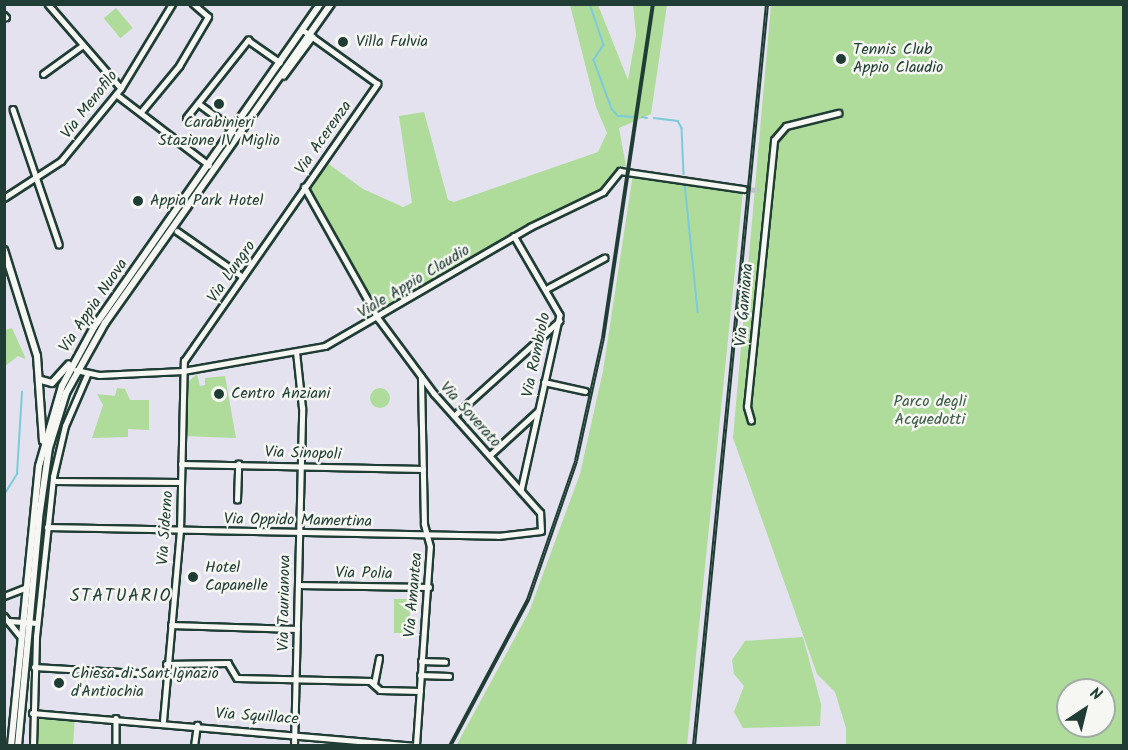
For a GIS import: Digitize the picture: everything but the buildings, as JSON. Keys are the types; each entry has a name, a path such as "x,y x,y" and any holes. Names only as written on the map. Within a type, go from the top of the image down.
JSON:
{"main road":[{"name":"Via Appia Nuova","path":"18,746 25,588 44,442 75,357 320,4"},
{"name":"Via Appia Nuova","path":"11,746 20,636 25,622 49,448 77,371 105,323 310,36 330,4"},
{"path":"4,250 41,380 44,442 49,448"},
{"path":"41,380 52,383 75,357"}],"street":[{"path":"48,4 121,88"},
{"name":"Via Menofilo","path":"4,198 38,180 62,161 121,88 172,4"},
{"path":"141,112 179,66 208,17 193,4"},
{"name":"Via Acerenza","path":"302,30 377,84 304,187 378,319"},
{"path":"186,118 248,40 280,62"},
{"path":"43,74 83,45"},
{"path":"116,94 209,165"},
{"path":"198,103 233,129"},
{"path":"13,109 59,244"},
{"path":"759,190 767,191 778,132 838,113"},
{"name":"Viale Appio Claudio","path":"77,371 87,375 183,371 296,352 329,344 378,319 514,236 603,192 621,171 744,189"},
{"name":"Via Lungro","path":"183,371 185,359 304,187"},
{"name":"Via Gamiana","path":"751,421 747,407 767,191"},
{"path":"177,231 243,277"},
{"name":"Via Rombiolo","path":"514,236 559,307 560,320 544,382 522,491"},
{"path":"548,288 604,258"},
{"name":"Via Soverato","path":"378,319 421,377 542,515 543,526"},
{"path":"454,416 560,320"},
{"name":"Via Taurianova","path":"294,746 301,465 296,352"},
{"path":"75,357 77,371"},
{"name":"Via Siderno","path":"163,722 166,664 180,531 183,371"},
{"name":"Via Appia Nuova","path":"33,746 32,713 37,623 53,481 64,426 87,375"},
{"name":"Via Amantea","path":"416,745 421,661 429,587 421,377"},
{"path":"544,382 585,391"},
{"path":"490,455 538,411"},
{"name":"Via Sinopoli","path":"182,464 423,469"},
{"path":"237,500 238,464"},
{"path":"53,481 181,482"},
{"name":"Via Oppido Mamertina","path":"47,528 533,535 543,526"},
{"name":"Via Polia","path":"298,585 429,587"},
{"path":"4,596 25,588"},
{"path":"4,616 20,636"},
{"path":"9,621 37,623"},
{"path":"171,625 297,629"},
{"path":"374,684 379,658"},
{"path":"421,661 445,662"},
{"path":"166,664 228,663 236,678 374,684 380,690 420,691"},
{"path":"34,667 138,673"},
{"path":"420,675 449,676"},
{"name":"Via Squillace","path":"32,713 294,732 416,745"},
{"path":"116,718 116,746"},
{"path":"194,746 197,725"}],"green space":[{"path":"570,5 598,5 628,80 636,35 633,5 667,5 651,114 619,128 626,166 619,167 606,185 380,315 309,187 326,162 363,189 403,207 412,203 399,116 424,112 448,200 454,202 598,152 607,133 596,107"},
{"name":"Parco degli Acquedotti","path":"771,5 1123,5 1123,745 846,745 846,728 835,692 817,674 733,438"},
{"path":"116,8 133,28 120,38 104,18"},
{"path":"633,174 674,176 743,191 687,745 456,746 529,612 580,474 603,371"},
{"path":"12,328 26,359 18,356 5,366 5,330"},
{"path":"197,374 200,386 205,385 205,378 225,376 236,438 184,436 188,382"},
{"path":"117,388 125,389 130,400 149,400 149,430 128,429 128,437 92,438 103,405 97,394 115,396"},
{"path":"376,388 384,388 390,394 390,402 384,408 376,408 370,402 370,394"},
{"path":"394,599 410,599 410,633 394,633"},
{"path":"803,637 821,704 820,726 743,728 734,712 744,686 734,674 732,660 745,641"},
{"path":"36,715 75,718 73,746 34,745"}],"waterway":[{"path":"590,4 604,45 594,60 612,109 618,116 636,117"},
{"path":"642,117 647,118"},
{"path":"654,118 678,121 682,128 684,174"},
{"path":"685,183 698,312"},
{"path":"4,495 17,474 22,392"}],"tunnel":[{"path":"744,189 759,190"}],"railway":[{"path":"450,746 528,600 576,461 603,338 653,4"},
{"path":"694,746 767,4"}],"place":[{"name":"Villa Fulvia","path":"343,42"},
{"name":"Tennis Club Appio Claudio","path":"841,59"},
{"name":"Carabinieri Stazione IV Miglio","path":"219,104"},
{"name":"Appia Park Hotel","path":"138,201"},
{"name":"Centro Anziani","path":"219,394"},
{"name":"Hotel Capanelle","path":"193,577"},
{"name":"Chiesa di Sant'Ignazio d'Antiochia","path":"59,683"}],"district":[{"name":"STATUARIO","path":"121,597"}]}
